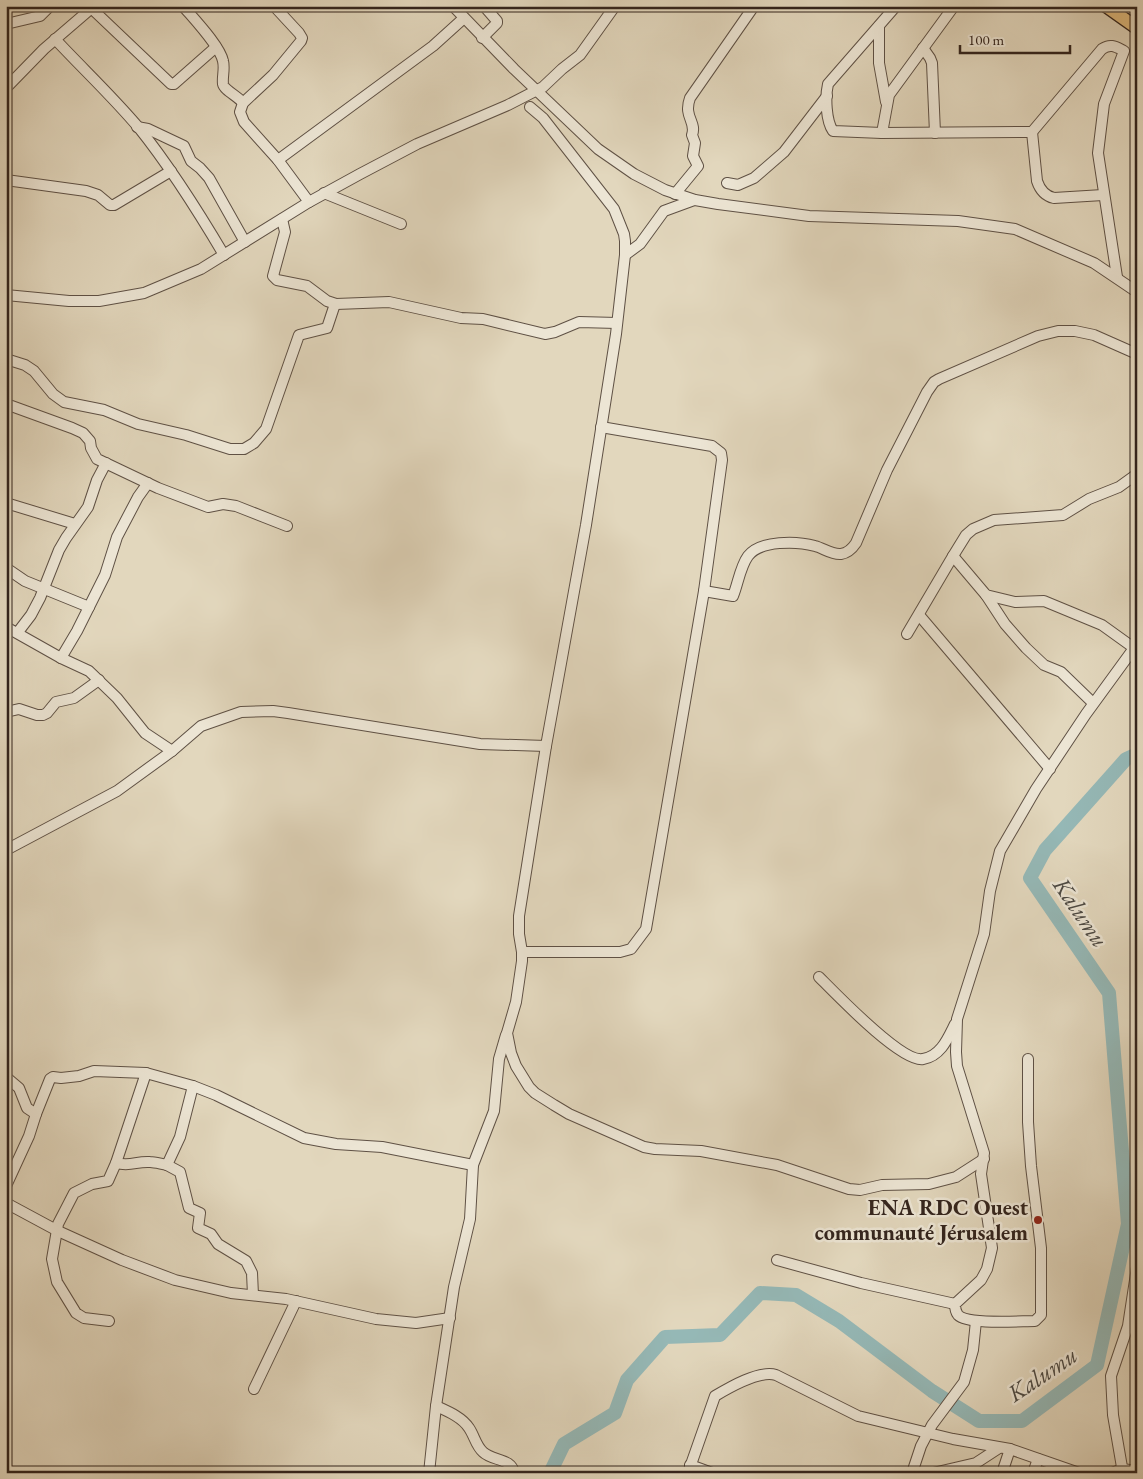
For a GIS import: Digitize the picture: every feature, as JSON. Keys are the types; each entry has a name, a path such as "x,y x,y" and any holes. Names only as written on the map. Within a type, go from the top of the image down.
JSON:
{"main road":[{"path":"1106,6 1135,27"}],"street":[{"path":"6,24 40,16 50,6"},
{"path":"183,6 216,47 224,62 223,84 225,88 243,103"},
{"path":"274,6 302,38 273,75 243,103 240,112 244,122 278,160 309,202"},
{"path":"453,6 482,38 578,131 617,164 675,194 695,200 809,216 958,221 1008,227 1075,254 1117,277 1137,292"},
{"path":"482,38 497,23 484,6"},
{"path":"675,194 698,166 692,154 695,143 692,135 694,129 687,110 690,98 754,6"},
{"path":"896,6 828,84 827,96 831,130 882,134 1032,132"},
{"path":"886,102 893,89 954,6"},
{"path":"6,88 55,39 91,7 170,84 174,84 216,47"},
{"path":"6,295 98,302 144,293 201,269 324,193 417,144 508,105 548,83 580,55 613,7"},
{"path":"278,160 433,46 464,18"},
{"path":"880,26 879,64 886,102 882,134"},
{"path":"55,39 138,127 172,171 224,255"},
{"path":"1104,195 1054,198 1046,195 1040,189 1037,182 1032,132 1102,49 1108,45 1113,45 1124,51 1102,111 1098,160 1104,195 1117,277"},
{"path":"923,48 932,63 935,133"},
{"path":"727,184 738,185 754,178 784,152 827,96"},
{"path":"508,105 530,107 550,104"},
{"path":"429,1473 436,1406 456,1272 470,1219 473,1165 494,1111 500,1059 516,1002 522,952 519,916 546,746 579,574 617,324 625,256 624,234 614,209 543,118 530,107"},
{"path":"138,127 184,146 191,161 209,178 245,242"},
{"path":"6,180 86,192 98,196 110,205 114,205 172,171"},
{"path":"324,193 401,224"},
{"path":"625,256 640,244 664,211 695,200"},
{"path":"282,219 285,232 273,276 277,280 307,286 327,301 335,304 389,302 461,318 483,319 545,334 550,334 579,322 617,324"},
{"path":"6,359 25,365 34,371 53,394 64,402 104,410 138,424 186,435 230,449 244,449 254,443 266,428 299,335 327,328 335,304"},
{"path":"704,591 733,596 748,557 759,547 802,544 836,554 842,554 850,550 856,543 890,463 922,401 930,386 939,379 1038,336 1058,331 1076,331 1094,335 1137,354"},
{"path":"6,404 82,433 90,441 97,459 148,483 201,505 208,507 228,504 287,526"},
{"path":"522,952 620,952 631,949 646,929 704,591 722,460 720,453 712,446 601,427"},
{"path":"18,632 31,615 45,588 59,550 88,507 97,480 106,463"},
{"path":"907,634 952,556 966,535 977,526 994,520 1064,515 1089,499 1119,487 1137,474"},
{"path":"61,658 108,568 117,536 138,497 148,483"},
{"path":"6,515 11,505 75,524"},
{"path":"952,556 986,595 1005,624 1032,654 1044,665 1061,672 1093,703"},
{"path":"6,568 25,581 89,607"},
{"path":"819,977 852,1010 905,1054 921,1060 935,1054 948,1040 957,1018 984,934 990,891 1000,851 1050,768 1093,703 1136,646 1102,624 1044,601 1016,602 986,595"},
{"path":"919,615 1050,768"},
{"path":"6,626 61,658 89,671 117,698 145,733 172,751"},
{"path":"6,712 19,709 43,715 56,702 74,698 100,680"},
{"path":"6,850 117,791 172,751 201,726 228,715 242,712 288,713 480,744 546,746"},
{"path":"955,1304 981,1280 987,1269 992,1248 981,1174 984,1153 958,1066 956,1052 957,1018"},
{"path":"507,1033 516,1066 522,1078 535,1093 569,1114 644,1147 701,1151 777,1165 854,1190 882,1185 910,1186 936,1183 961,1174 984,1159"},
{"path":"955,1304 954,1306 961,1317 976,1321 1035,1321 1041,1315 1041,1248 1030,1166 1028,1130 1028,1060"},
{"path":"6,1186 29,1136 50,1078 79,1076 94,1071 146,1074 193,1086 223,1098 304,1138 336,1144 382,1147 473,1165"},
{"path":"109,1321 80,1316 57,1282 52,1259 58,1224 74,1193 92,1184 108,1181 116,1163 146,1074"},
{"path":"6,1077 21,1091 27,1108 36,1114"},
{"path":"166,1165 180,1137 193,1086"},
{"path":"116,1163 128,1166 149,1162 166,1165 180,1172 189,1208 200,1213 198,1228 211,1234 218,1244 246,1261 252,1273 254,1296"},
{"path":"6,1203 58,1231 147,1271 175,1280 231,1293 296,1301 376,1319 416,1323 450,1318"},
{"path":"777,1260 861,1283 955,1304"},
{"path":"1122,1471 1113,1415 1111,1376 1128,1326 1137,1267"},
{"path":"254,1389 296,1301"},
{"path":"912,1473 921,1446 940,1412 956,1393 967,1375 976,1321"},
{"path":"712,1473 689,1469 715,1396 762,1374 776,1375 854,1414 928,1434 1010,1449 1061,1469 1079,1473"},
{"path":"436,1406 464,1422 480,1450 484,1454 510,1464 514,1473"},
{"path":"933,1473 976,1463 999,1448"},
{"path":"1002,1473 1010,1449"},
{"path":"1032,1473 1038,1459"},
{"path":"1112,1473 1137,1471"}],"waterway":[{"name":"Kalumu","path":"550,1473 564,1444 615,1413 627,1380 665,1337 720,1335 760,1293 796,1295 839,1321 932,1391 979,1421 1022,1421 1097,1365 1128,1224 1109,993 1030,878 1045,850 1126,759 1137,754"}],"place":[{"name":"ENA RDC Ouest communauté Jérusalem","path":"1038,1220"}]}
